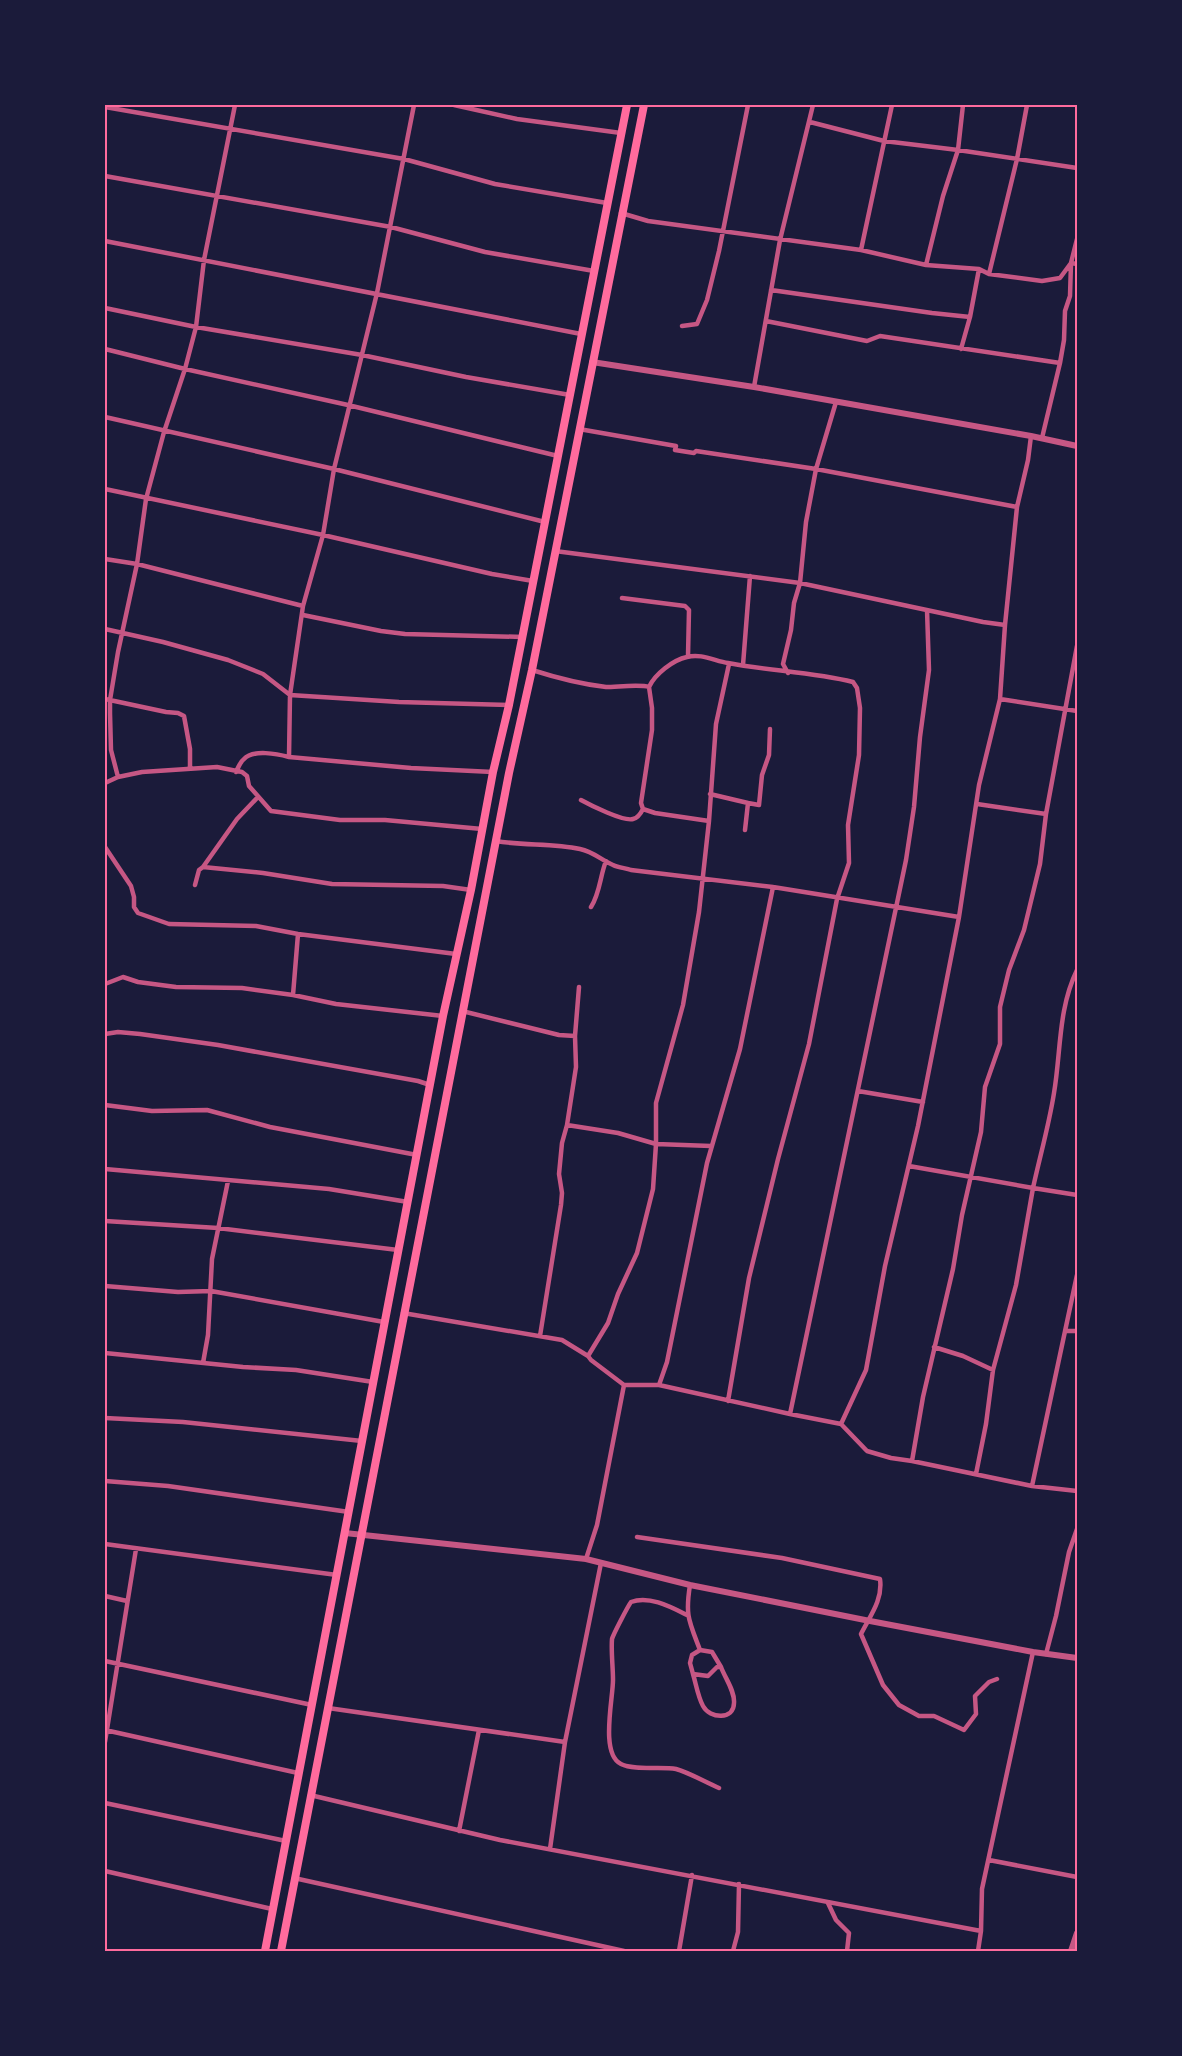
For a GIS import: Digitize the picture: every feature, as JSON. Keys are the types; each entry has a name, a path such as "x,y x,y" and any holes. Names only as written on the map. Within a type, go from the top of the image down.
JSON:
{"highway":[{"path":"265,1951 443,1016 509,705 627,105"},
{"path":"281,1951 495,841 644,105"}],"street":[{"path":"118,777 111,750 107,700 137,564 146,499 196,327 204,260 235,105"},
{"path":"289,757 290,695 303,606 323,536 348,405 377,293 414,105"},
{"path":"454,105 517,119 621,133"},
{"path":"682,327 697,324 707,300 748,105"},
{"path":"754,387 780,240 813,105"},
{"path":"861,250 892,105"},
{"path":"926,265 943,196 958,150 963,105"},
{"path":"989,274 1017,159 1027,105"},
{"path":"105,107 404,159 495,184 607,203"},
{"path":"810,122 884,141 1077,168"},
{"path":"105,176 391,227 485,252 594,271"},
{"path":"621,213 648,221 861,250 926,265 979,269 989,274 1042,281 1060,278 1071,263"},
{"path":"1042,438 1060,363 1065,311 1070,296 1071,263 1077,239"},
{"path":"105,241 582,334"},
{"path":"1071,263 1077,264"},
{"path":"961,349 979,269"},
{"path":"771,290 932,314 947,313 970,317"},
{"path":"105,308 196,327 362,355 466,377 570,395"},
{"path":"765,321 867,341 879,336 1060,363"},
{"path":"105,349 558,456"},
{"path":"592,362 754,387 1077,446"},
{"path":"788,673 783,664 800,583 806,522 816,469 836,402"},
{"path":"105,417 334,469 545,522"},
{"path":"579,429 676,446 675,450 685,452 696,451 816,469 1017,507"},
{"path":"841,1424 866,1370 885,1266 923,1102 960,917 977,804 1000,699 1017,507 1031,436"},
{"path":"105,489 533,581"},
{"path":"555,551 800,583 1005,625"},
{"path":"105,558 303,606"},
{"path":"743,665 750,576"},
{"path":"622,598 685,606 689,610 688,656"},
{"path":"790,1414 896,908 914,807 929,670 927,610"},
{"path":"303,615 405,634 522,637"},
{"path":"105,629 228,660 264,674 290,695 399,702 509,705"},
{"path":"912,1461 923,1397 953,1269 981,1132 985,1087 999,1044 1000,1006 1009,970 1024,930 1040,864 1046,814 1077,646"},
{"path":"581,800 628,820 637,817 643,808 641,800 652,730 652,708 648,687 661,670 688,656 706,657 729,664 788,673 842,679 853,682 857,688 860,708 859,754 848,825 849,863 837,898 808,1044 750,1278 728,1401"},
{"path":"588,1356 608,1323 618,1294 637,1253 654,1189 656,1103 683,1005 703,880 716,724 729,664"},
{"path":"531,670 574,683 609,687 643,685 648,687"},
{"path":"1000,699 1077,711"},
{"path":"107,700 184,716 190,749 190,769"},
{"path":"710,794 759,805 762,775 769,755 770,729"},
{"path":"236,772 244,758 250,755 272,753 289,757 411,768 494,772"},
{"path":"105,783 118,777 142,772 218,767 242,772 247,776 249,786 271,811 340,820 384,820 482,830"},
{"path":"195,885 199,870 237,819 258,797"},
{"path":"745,830 748,803"},
{"path":"977,804 1046,814"},
{"path":"643,808 655,813 709,821"},
{"path":"495,841 581,849 597,854 614,866 631,870 773,887 960,917"},
{"path":"105,847 130,886 134,897 134,907 138,913 169,924 247,926 456,954"},
{"path":"591,907 595,901 606,861"},
{"path":"203,867 263,873 332,884 442,886 471,890"},
{"path":"659,1385 670,1352 711,1146 740,1049 773,887"},
{"path":"293,994 298,934"},
{"path":"976,1474 986,1424 993,1370 1016,1285 1054,1092 1064,1011 1071,982 1077,970"},
{"path":"105,984 123,977 159,986 242,988 284,995 293,994 336,1004 443,1016"},
{"path":"540,1336 561,1205 559,1174 562,1143 576,1067 575,1036 579,987"},
{"path":"462,1011 559,1035 575,1036"},
{"path":"105,1034 118,1032 218,1045 430,1085"},
{"path":"858,1090 923,1102"},
{"path":"105,1105 152,1111 207,1110 280,1129 417,1155"},
{"path":"567,1125 618,1133 656,1144 711,1146"},
{"path":"909,1166 1077,1195"},
{"path":"105,1169 329,1189 408,1202"},
{"path":"202,1363 207,1335 212,1259 228,1181"},
{"path":"105,1221 218,1228 399,1250"},
{"path":"1032,1486 1077,1275"},
{"path":"105,1286 178,1292 211,1290 385,1322"},
{"path":"1070,1309 1077,1312"},
{"path":"403,1313 562,1340 588,1356 624,1385 659,1385 841,1424 867,1451 891,1458 1032,1486 1077,1491"},
{"path":"1065,1331 1077,1331"},
{"path":"934,1347 963,1356 993,1370"},
{"path":"105,1353 296,1370 374,1382"},
{"path":"586,1559 597,1525 624,1385"},
{"path":"105,1418 183,1422 363,1441"},
{"path":"105,1480 168,1486 349,1512"},
{"path":"1046,1654 1069,1552 1077,1529"},
{"path":"345,1533 586,1559 690,1585 1033,1652 1077,1658"},
{"path":"637,1537 782,1558 880,1579 880,1592 870,1621 861,1634 883,1685 899,1705 920,1716 934,1716 964,1730 976,1714 975,1696 989,1682 997,1679"},
{"path":"105,1544 338,1575"},
{"path":"105,1742 136,1549"},
{"path":"550,1849 565,1742 601,1563"},
{"path":"690,1585 686,1606 687,1615 700,1650"},
{"path":"105,1596 127,1600"},
{"path":"687,1615 673,1608 645,1600 631,1602 625,1611 613,1636 609,1743 615,1758 623,1765 645,1769 677,1769 718,1788"},
{"path":"700,1650 712,1652 720,1667 734,1697 735,1705 730,1713 721,1717 711,1714 704,1708 690,1666 690,1659 700,1650"},
{"path":"978,1951 982,1889 1033,1652"},
{"path":"105,1661 312,1705"},
{"path":"693,1674 708,1676 720,1667"},
{"path":"328,1708 565,1742"},
{"path":"459,1831 478,1730"},
{"path":"106,1731 298,1773"},
{"path":"310,1795 459,1831 615,1863 692,1875 981,1931"},
{"path":"105,1803 286,1841"},
{"path":"989,1860 1077,1877"},
{"path":"105,1872 272,1909"},
{"path":"679,1951 692,1875"},
{"path":"294,1878 624,1951"},
{"path":"733,1951 738,1932 739,1884"},
{"path":"828,1903 836,1920 849,1933 846,1951"},
{"path":"1071,1951 1077,1933"}]}
